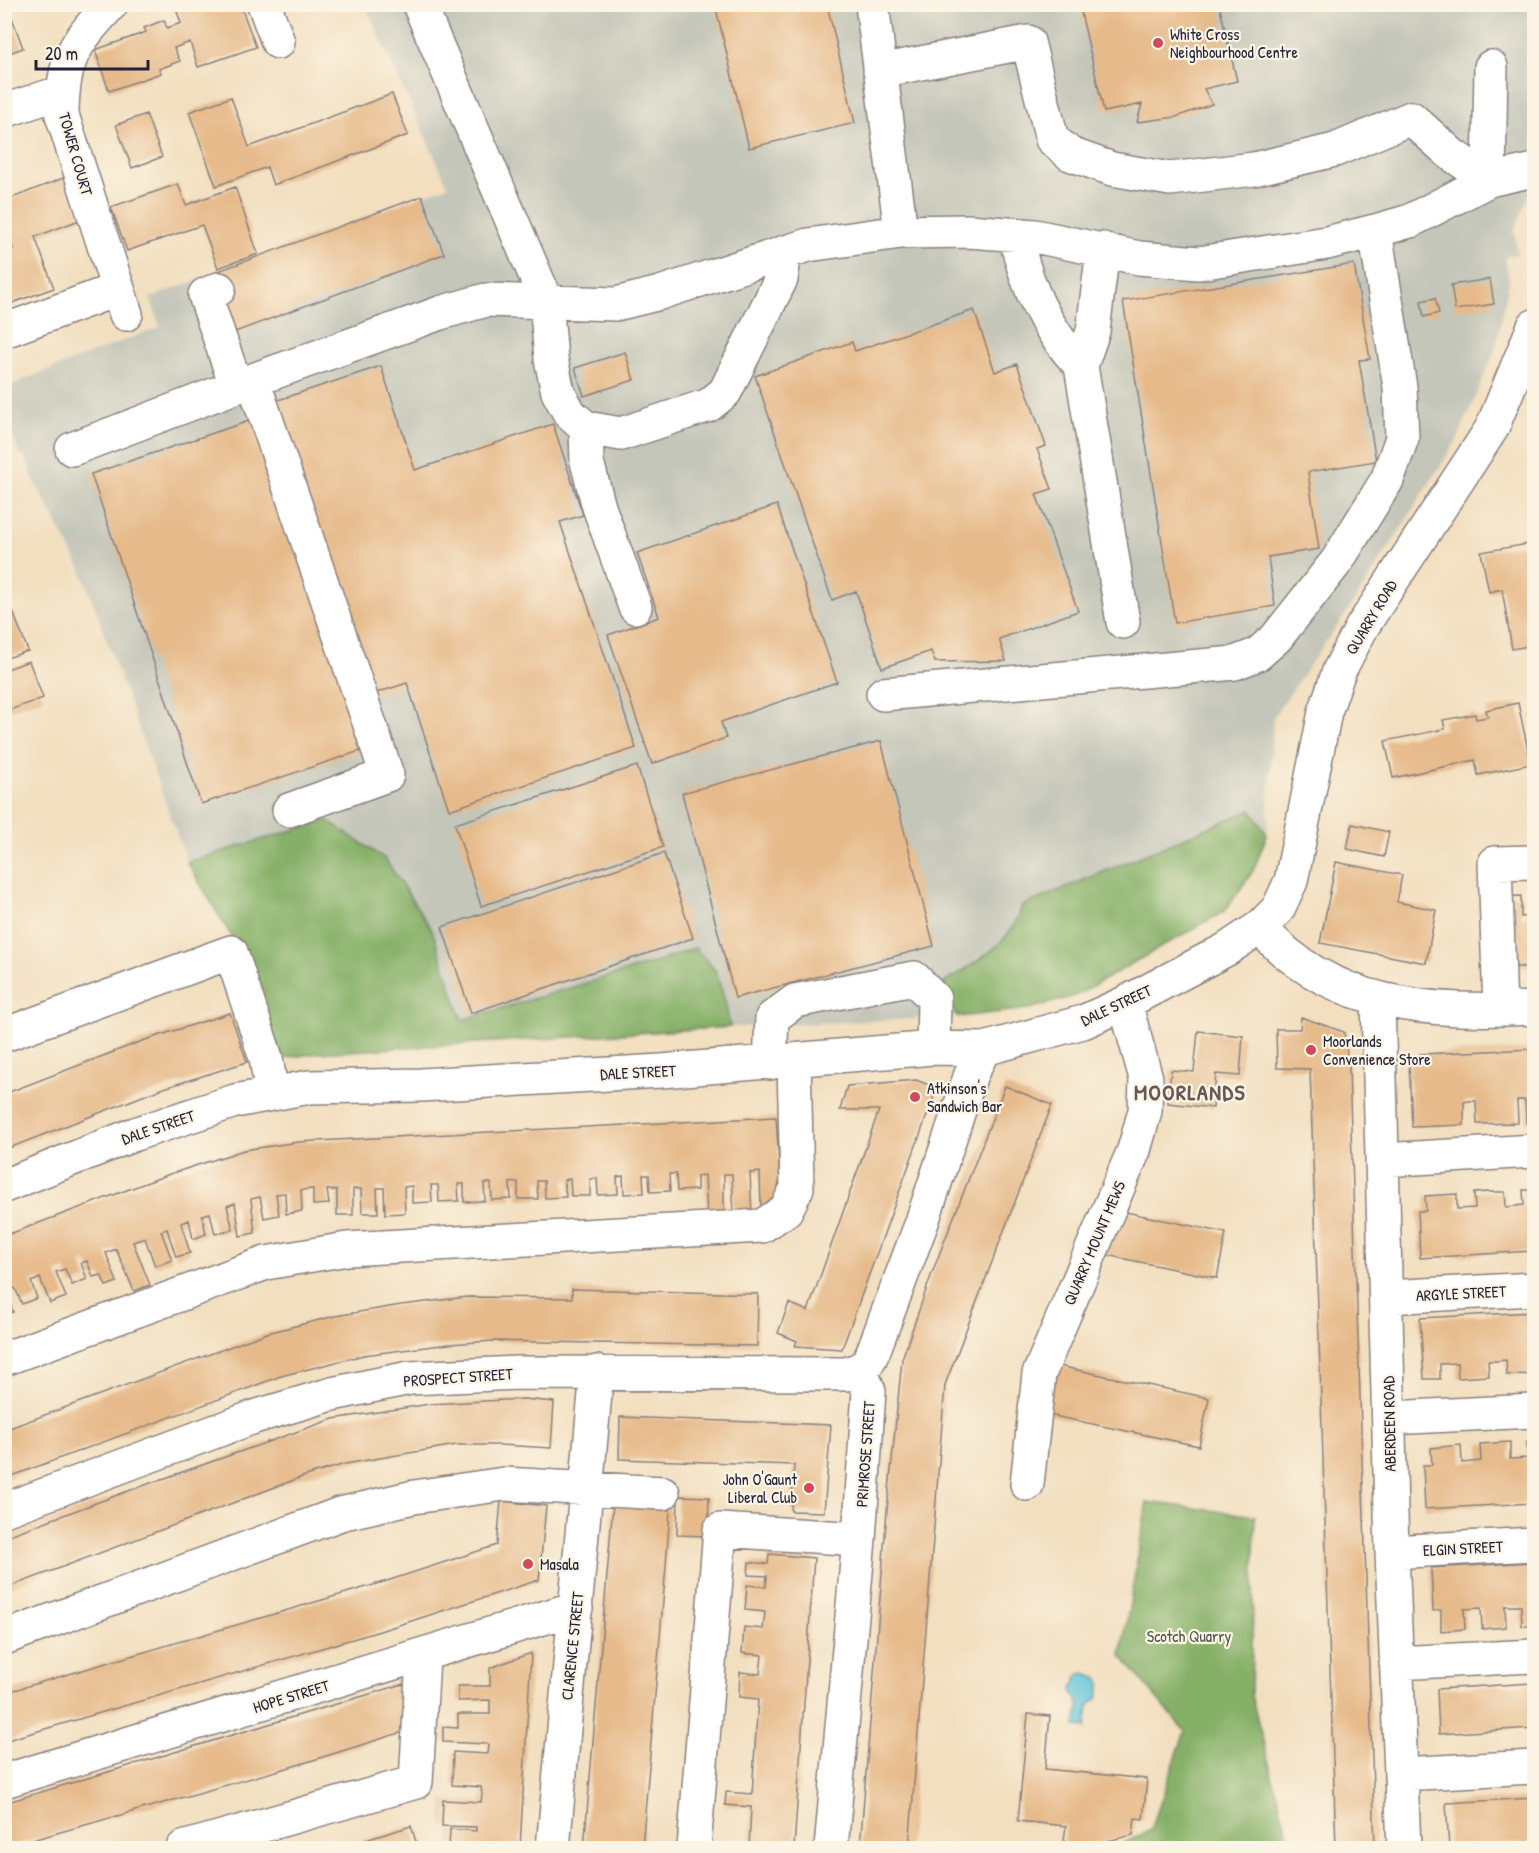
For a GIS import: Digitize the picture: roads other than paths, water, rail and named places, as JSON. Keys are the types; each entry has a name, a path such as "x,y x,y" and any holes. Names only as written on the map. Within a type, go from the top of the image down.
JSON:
{"street":[{"name":"TOWER COURT","path":"4,331 122,302 62,114 62,92 67,63 80,38 111,4"},
{"path":"264,4 278,42"},
{"path":"419,4 546,300 550,359 558,392 570,414 586,428 621,434 710,405 725,392 781,279 785,252"},
{"path":"872,4 901,232"},
{"path":"880,71 1028,42 1052,139 1070,154 1112,169 1170,179 1254,168 1335,150 1411,118 1451,154 1489,180"},
{"path":"1489,180 1491,67"},
{"path":"4,111 62,92"},
{"path":"72,449 245,383 440,313 486,300 546,300 584,305 616,304 660,293 808,245 901,232 968,231 1016,235 1103,249 1139,258 1199,263 1327,243 1375,231 1410,221 1489,180 1534,170"},
{"path":"883,694 1188,669 1235,663 1258,654 1276,638 1343,551 1387,480 1402,438 1400,387 1375,231"},
{"path":"1016,235 1021,262 1038,307 1057,341 1081,366"},
{"path":"1103,249 1093,332 1081,366 1123,622"},
{"path":"219,289 205,295 245,383 387,775 289,810"},
{"name":"QUARRY ROAD","path":"1260,927 1278,909 1291,881 1325,712 1339,671 1362,627 1492,428 1534,326"},
{"path":"586,428 587,462 590,474 635,607"},
{"path":"1500,1009 1495,863 1534,862"},
{"path":"1260,927 1273,942 1317,975 1378,999 1437,1010 1534,1008"},
{"name":"DALE STREET","path":"4,1186 135,1134 235,1101 309,1087 432,1084 782,1062 933,1048 984,1049 1083,1022 1125,1003 1227,949 1260,927"},
{"path":"4,1035 231,952 266,1058 272,1094"},
{"path":"4,1359 267,1263 347,1249 762,1226 786,1210 797,1188 782,1062 772,1018 795,1000 914,978 934,999 933,1048"},
{"name":"ABERDEEN ROAD","path":"1378,999 1388,1297 1392,1552 1404,1848"},
{"name":"QUARRY MOUNT MEWS","path":"1027,1484 1039,1374 1134,1150 1145,1111 1146,1078 1125,1003"},
{"path":"860,1370 868,1364 873,1352 922,1221 971,1074 984,1049"},
{"path":"1383,1160 1534,1151"},
{"name":"ARGYLE STREET","path":"1388,1297 1534,1290"},
{"name":"PROSPECT STREET","path":"4,1510 254,1417 332,1394 410,1378 495,1373 597,1372 845,1374 860,1370"},
{"name":"PRIMROSE STREET","path":"831,1848 859,1539 869,1391 860,1370"},
{"name":"CLARENCE STREET","path":"553,1848 588,1491 597,1372"},
{"path":"1389,1418 1534,1411"},
{"path":"4,1638 340,1514 414,1497 504,1484 588,1491 663,1493"},
{"path":"694,1848 720,1530 859,1539"},
{"name":"ELGIN STREET","path":"1392,1552 1534,1544"},
{"name":"HOPE STREET","path":"4,1781 423,1657 576,1608"},
{"path":"1396,1663 1534,1656"},
{"path":"183,1848 416,1782 423,1657"},
{"path":"1401,1774 1534,1767"}],"water":[{"path":"1084,1673 1097,1677 1101,1683 1098,1698 1089,1706 1086,1728 1076,1727 1079,1705 1072,1691 1078,1675"}],"place":[{"name":"White Cross Neighbourhood Centre","path":"1158,43"},
{"name":"Moorlands Convenience Store","path":"1311,1050"},
{"name":"Atkinson's Sandwich Bar","path":"915,1097"},
{"name":"John O'Gaunt Liberal Club","path":"809,1488"},
{"name":"Masala","path":"528,1564"}],"district":[{"name":"MOORLANDS","path":"1190,1092"}],"park label":[{"name":"Scotch Quarry","path":"1189,1636"}]}
